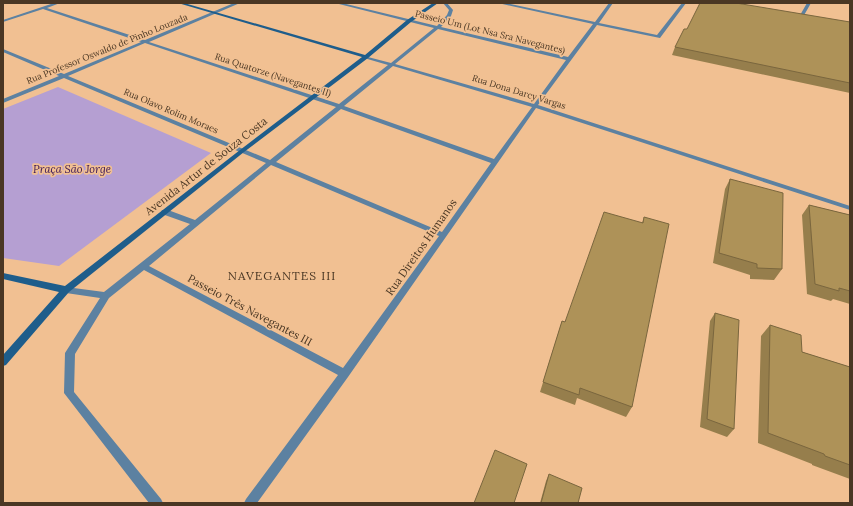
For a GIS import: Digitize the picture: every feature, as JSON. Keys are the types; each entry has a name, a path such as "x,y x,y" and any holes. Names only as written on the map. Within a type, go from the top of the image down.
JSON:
{"street":[{"path":"3,22 58,3"},
{"name":"Rua Dona Darcy Vargas","path":"180,3 535,106 850,208"},
{"name":"Rua Professor Oswaldo de Pinho Louzada","path":"3,100 238,3"},
{"name":"Passeio Um (Lot Nsa Sra Navegantes)","path":"337,3 569,59"},
{"name":"Avenida Artur de Souza Costa","path":"3,362 66,290 242,151 314,98 409,21 436,3"},
{"path":"157,503 69,393 70,353 106,296 269,162 439,26 449,15 450,10 445,3"},
{"path":"500,3 658,37 681,4"},
{"name":"Rua Direitos Humanos","path":"250,503 345,374 535,106 611,3"},
{"path":"801,16 809,3"},
{"name":"Rua Quatorze (Navegantes II)","path":"43,8 339,106 496,162"},
{"name":"Rua Olavo Rolim Moraes","path":"3,50 443,235"},
{"path":"165,212 196,223"},
{"name":"Passeio Três Navegantes III","path":"143,266 345,374"},
{"path":"3,276 66,290 106,296"}],"green space":[{"name":"Praça São Jorge","path":"58,87 211,153 59,266 3,258 3,109"}],"building":[{"path":"700,3 736,3 850,22 850,83 675,47 684,29 687,29"},
{"path":"730,179 783,193 782,269 757,268 757,264 719,253"},
{"path":"809,205 850,215 850,291 839,288 839,291 815,284"},
{"path":"604,212 643,223 644,217 669,224 632,407 580,388 579,395 543,382 562,321 565,322"},
{"path":"715,313 739,320 734,429 707,419"},
{"path":"770,325 801,335 802,352 850,367 850,465 768,433"},
{"path":"495,450 527,464 514,503 474,503"},
{"path":"549,474 582,488 578,503 541,503"}],"district":[{"name":"NAVEGANTES III","path":"282,276"}]}
